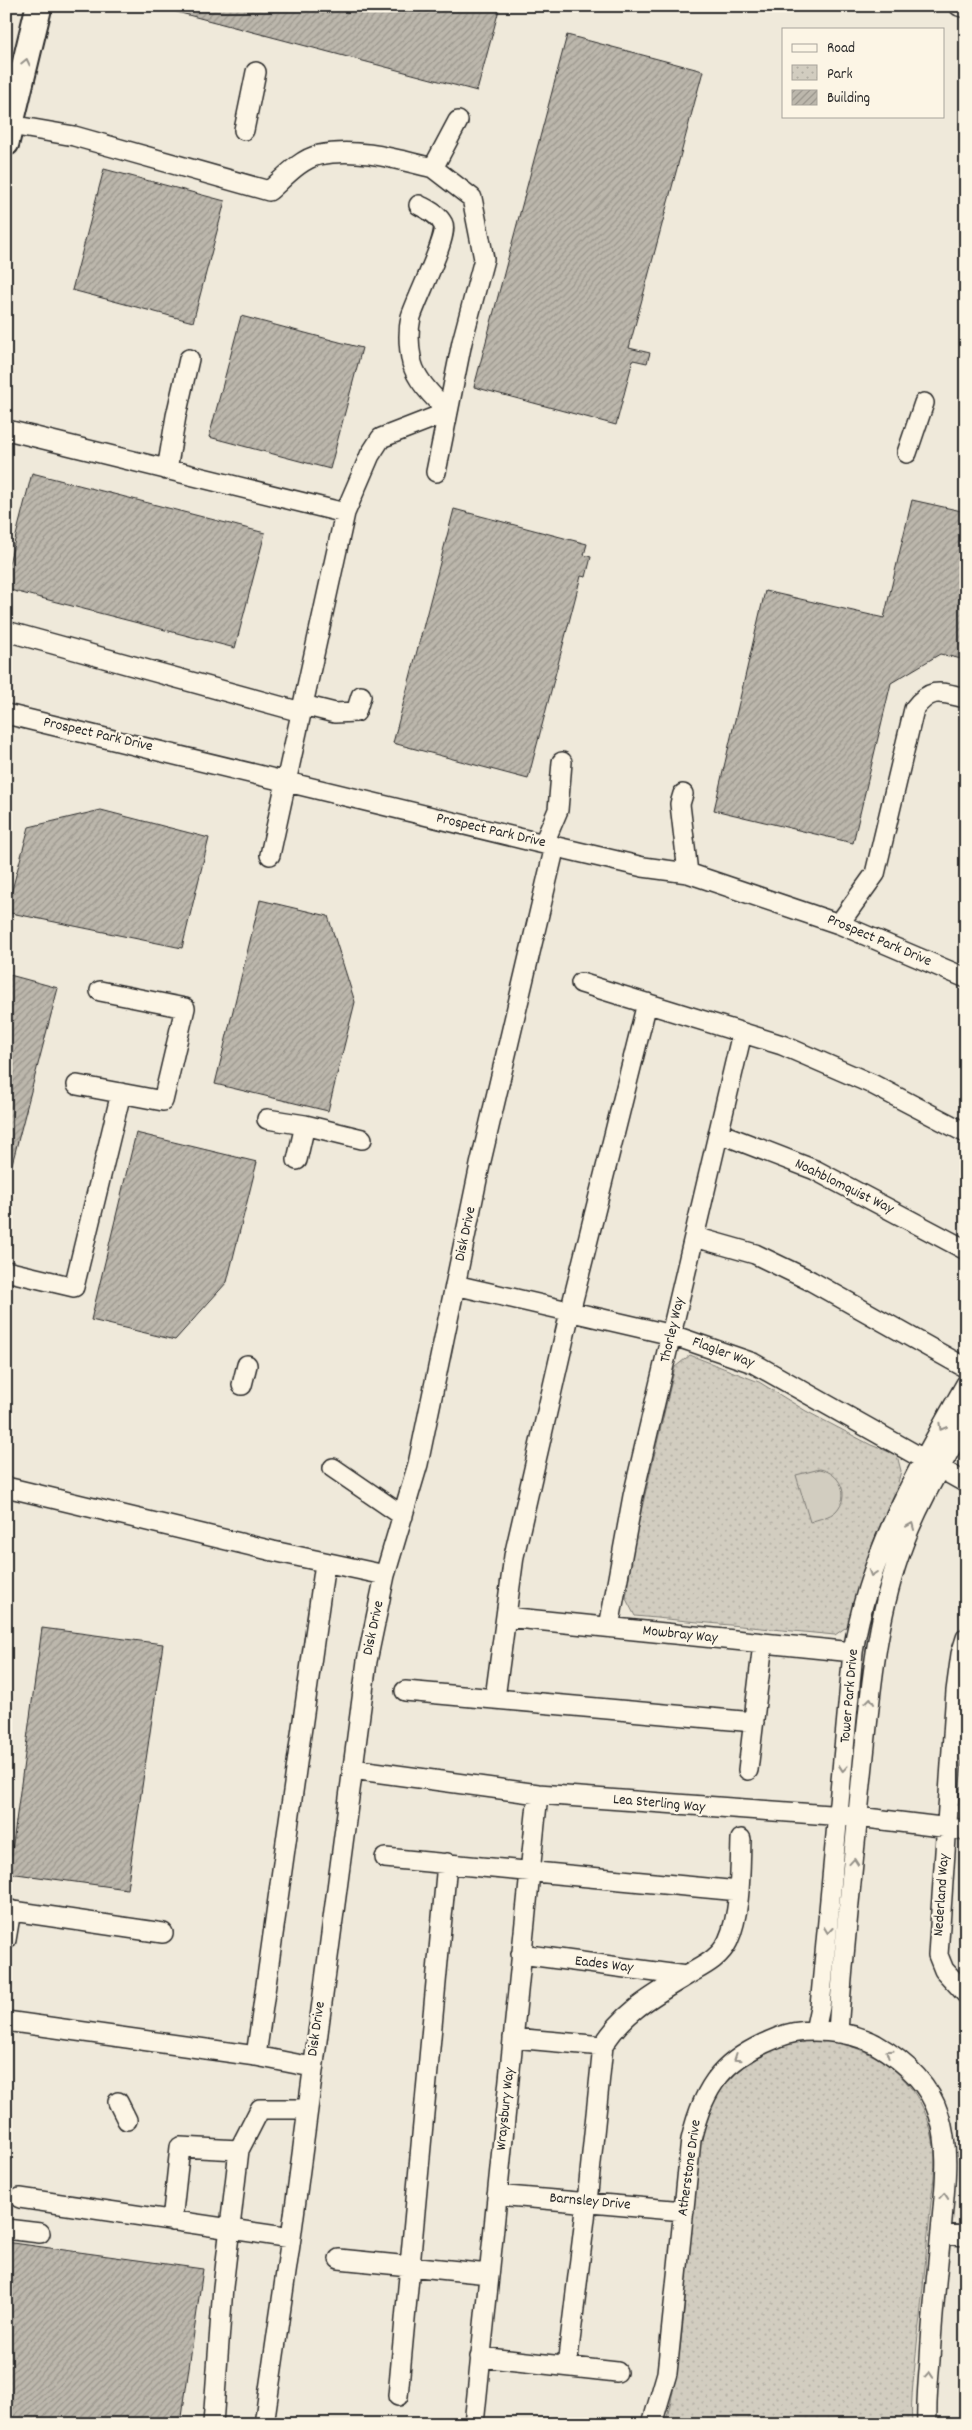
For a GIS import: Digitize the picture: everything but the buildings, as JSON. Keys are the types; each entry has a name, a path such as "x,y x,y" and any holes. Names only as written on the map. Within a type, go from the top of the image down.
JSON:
{"main road":[{"path":"8,134 39,6"}],"street":[{"path":"959,6 966,8"},
{"path":"244,130 256,72"},
{"path":"433,168 458,121"},
{"path":"8,134 74,136 269,191 296,168 318,156 367,153 433,168 472,198 484,259 462,342 435,475"},
{"path":"419,205 434,212 444,225 444,237 418,296 411,320 410,345 412,365 426,389 448,412"},
{"path":"167,470 176,416 189,360"},
{"path":"907,453 924,403"},
{"path":"270,855 345,513 370,455 381,438 448,412"},
{"path":"6,430 345,513"},
{"path":"6,631 302,708 335,713 356,712 361,696"},
{"path":"839,924 875,874 914,709 923,697 938,691 965,698"},
{"name":"Prospect Park Drive","path":"7,717 286,780 643,867 688,873 839,924 966,978"},
{"name":"Disk Drive","path":"264,2424 291,2238 306,2109 367,1661 386,1575 418,1464 480,1165 558,810 562,762"},
{"path":"682,794 680,804 688,873"},
{"path":"581,983 782,1045 872,1084 966,1133"},
{"path":"77,1085 164,1101 185,1008 100,991"},
{"path":"496,1698 514,1556 570,1312 647,1003"},
{"name":"Thorley Way","path":"608,1627 633,1496 742,1033"},
{"path":"6,1271 74,1287 121,1093"},
{"path":"267,1119 305,1125 362,1140"},
{"path":"297,1160 305,1125"},
{"name":"Noahblomquist Way","path":"719,1133 815,1170 966,1250"},
{"path":"695,1237 755,1254 787,1269 966,1368"},
{"name":"Flagler Way","path":"455,1285 672,1335 753,1363 966,1484"},
{"path":"242,1385 247,1365"},
{"name":"Tower Park Drive","path":"815,2031 820,2007 853,1652 865,1596 875,1563 931,1465 966,1384"},
{"name":"Tower Park Drive","path":"838,2033 875,1655 881,1624 904,1543 920,1506 931,1465 966,1421"},
{"path":"333,1468 403,1516"},
{"path":"6,1487 325,1563 386,1575"},
{"path":"256,2056 325,1563"},
{"name":"Mowbray Way","path":"506,1617 853,1652"},
{"name":"Nederland Way","path":"966,1638 961,1654 956,1691 956,1829 938,1955 944,1970 966,1994"},
{"path":"748,1770 764,1643"},
{"path":"405,1691 754,1722"},
{"name":"Lea Sterling Way","path":"352,1769 538,1794 858,1817 956,1829"},
{"name":"Wraysbury Way","path":"474,2424 538,1794"},
{"path":"567,2366 587,2202 603,2046 610,2034 630,2013 706,1965 724,1949 731,1932 739,1891 741,1839"},
{"path":"385,1858 530,1870 739,1891"},
{"path":"398,2396 447,1863"},
{"path":"6,1940 8,1910 163,1933"},
{"name":"Eades Way","path":"521,1954 686,1976"},
{"path":"6,2021 256,2056 312,2067"},
{"name":"Atherstone Drive","path":"652,2424 667,2373 691,2140 698,2111 712,2085 732,2061 759,2045 783,2035 815,2031 838,2033 868,2040 890,2053 910,2069 928,2090 939,2115 945,2148 946,2172 933,2310 927,2424"},
{"path":"513,2038 603,2046"},
{"path":"118,2102 127,2120"},
{"path":"213,2424 229,2229 239,2150 260,2109 306,2109"},
{"path":"172,2220 180,2147 239,2150"},
{"name":"Barnsley Drive","path":"497,2194 684,2211"},
{"path":"40,2233 12,2229 19,2204 70,2199 126,2206 172,2220 291,2238"},
{"path":"941,2234 966,2236"},
{"path":"339,2259 489,2274"},
{"path":"480,2357 617,2372"}],"green space":[{"path":"690,1355 759,1382 806,1411 871,1445 897,1455 901,1471 896,1490 874,1540 852,1623 835,1635 635,1616 626,1599 633,1546 675,1367"},
{"path":"820,1469 827,1471 838,1480 843,1492 843,1498 836,1511 810,1522 796,1475"},
{"path":"812,2040 834,2042 855,2048 874,2056 891,2068 906,2082 918,2098 927,2118 933,2140 934,2176 913,2384 912,2424 665,2424 672,2398 681,2342 696,2158 704,2118 722,2087 747,2064 777,2048"}]}
